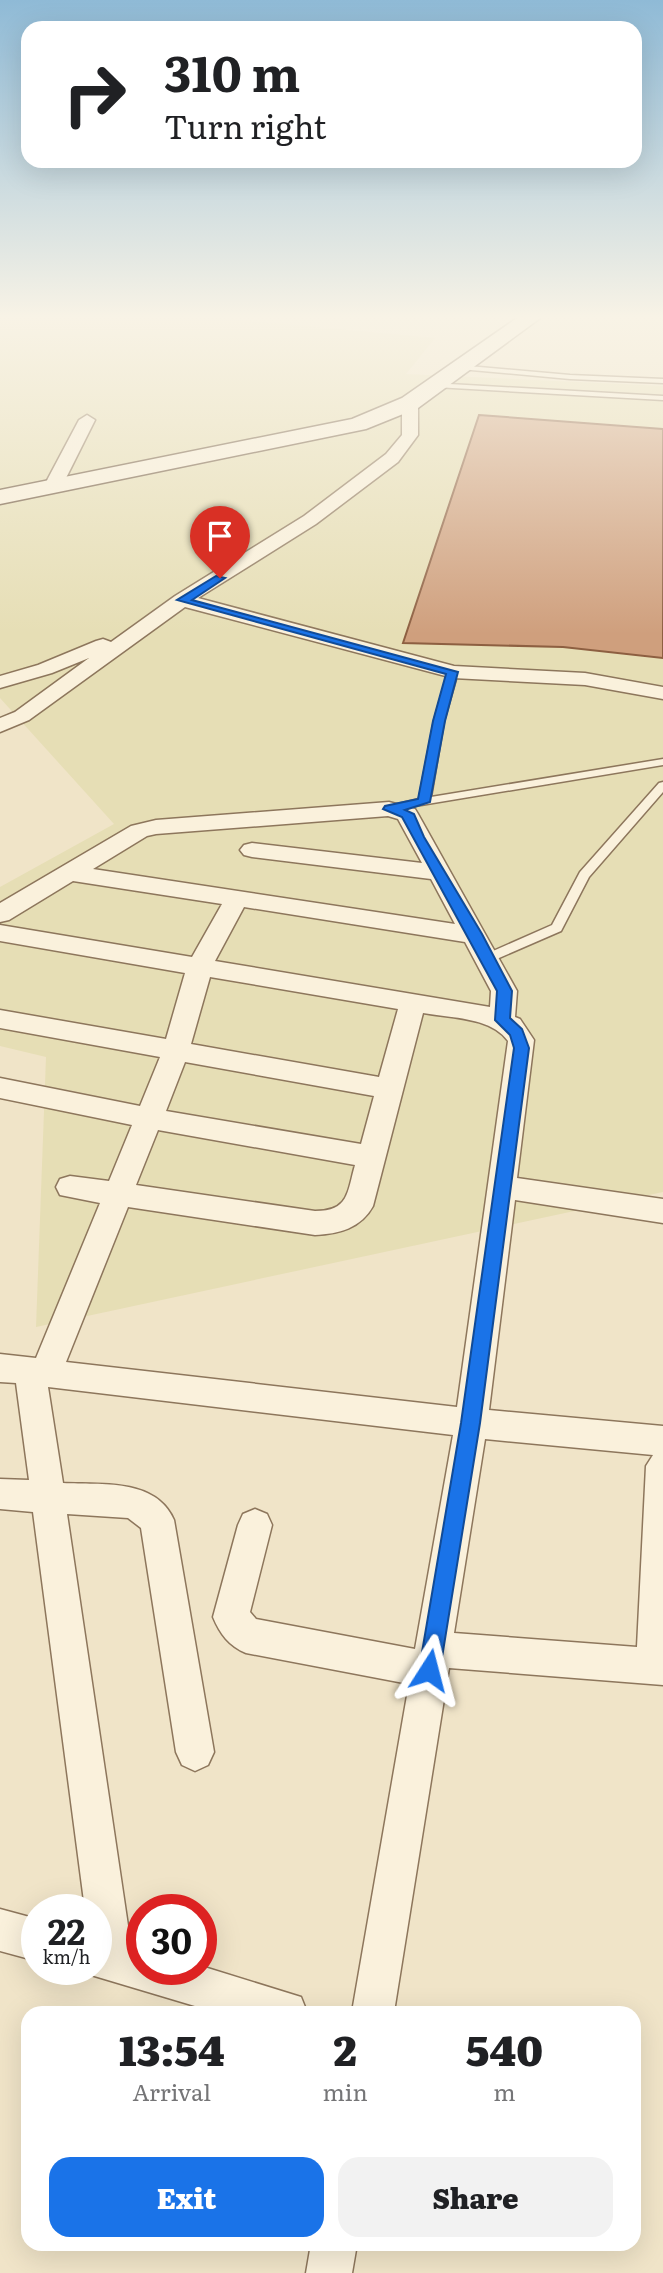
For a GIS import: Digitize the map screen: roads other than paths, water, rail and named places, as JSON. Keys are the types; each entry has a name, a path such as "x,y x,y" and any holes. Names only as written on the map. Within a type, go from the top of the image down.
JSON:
{"street":[{"path":"53,486 86,422"},
{"path":"0,497 345,428 360,422"},
{"path":"0,726 22,716 183,600 310,520 401,451 410,435 410,422"},
{"path":"183,600 453,672 585,679 663,693"},
{"path":"0,682 45,669 149,626"},
{"path":"0,914 72,873 123,839 156,827 389,809 407,814 488,958 504,991 502,1020"},
{"path":"252,850 439,872"},
{"path":"72,873 475,934"},
{"path":"97,1894 48,1499 25,1371 116,1194 176,1052 200,966 237,898"},
{"path":"0,933 502,1020 517,1032 521,1048 471,1423 374,2006"},
{"path":"70,1186 314,1223 338,1222 353,1213 358,1206 413,1003"},
{"path":"0,1019 389,1089"},
{"path":"0,1088 148,1118 372,1157"},
{"path":"502,1187 663,1211"},
{"path":"25,1371 471,1423 663,1441"},
{"path":"255,1525 231,1617 246,1635 431,1659 658,1666 663,1466"},
{"path":"0,1494 135,1503 157,1520 195,1752"},
{"path":"0,1930 21,1936"},
{"path":"112,1961 266,2006"},
{"path":"329,2273 333,2251"}],"lane":[{"path":"424,802 439,721 453,672"},
{"path":"389,809 663,762"},
{"path":"488,958 557,928 583,875 663,785"}]}
